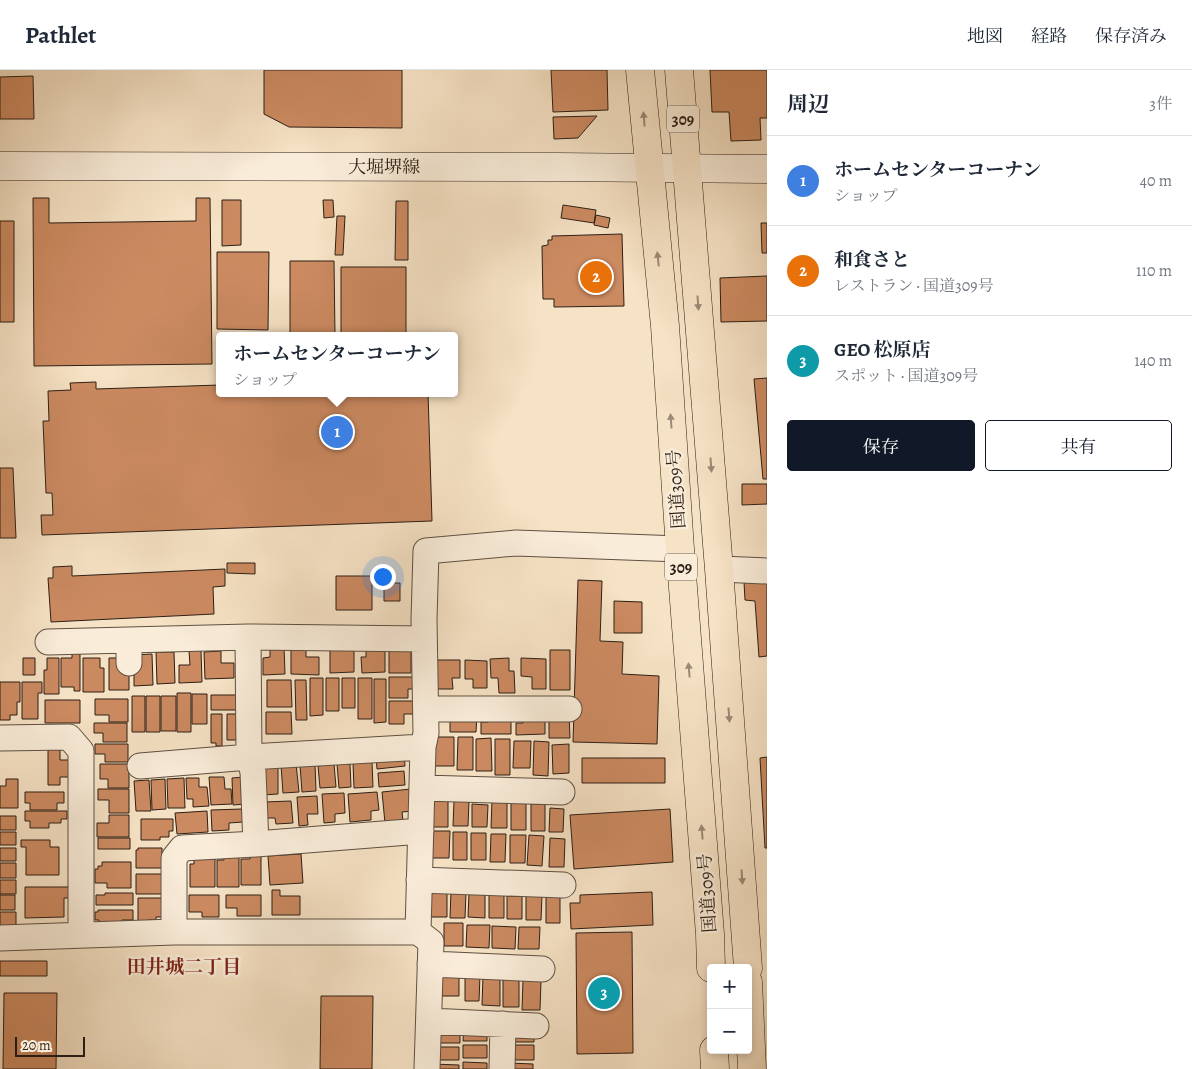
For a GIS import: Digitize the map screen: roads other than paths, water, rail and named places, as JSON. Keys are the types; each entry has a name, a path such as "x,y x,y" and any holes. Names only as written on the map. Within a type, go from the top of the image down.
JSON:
{"highway":[{"name":"国道309号","path":"640,70 665,326 712,964"},
{"name":"国道309号","path":"679,70 719,569 748,964"},
{"path":"751,1009 757,1062"},
{"path":"714,1054 715,1069"}],"main road":[{"name":"大堀堺線","path":"0,166 649,167 767,169"}],"street":[{"path":"418,932 423,747 426,733 424,639 426,550 516,543 680,549"},
{"path":"719,569 767,571"},
{"path":"48,642 129,652 248,637 424,639"},
{"path":"248,637 249,758 253,772 256,844"},
{"path":"426,709 569,708"},
{"path":"0,738 69,737 81,750 81,934"},
{"path":"140,766 423,747"},
{"path":"423,788 562,792"},
{"path":"174,932 174,858 182,848 421,831"},
{"path":"419,880 563,885"},
{"path":"0,938 174,932 418,932 431,942 427,1069"},
{"path":"430,964 542,969"},
{"path":"429,1021 536,1026"},
{"path":"502,1069 503,1024"}],"place":[{"name":"和食さと","path":"596,277"},
{"name":"ホームセンターコーナン","path":"337,432"},
{"name":"GEO 松原店","path":"604,993"}],"district":[{"name":"田井城二丁目","path":"184,966"}]}
